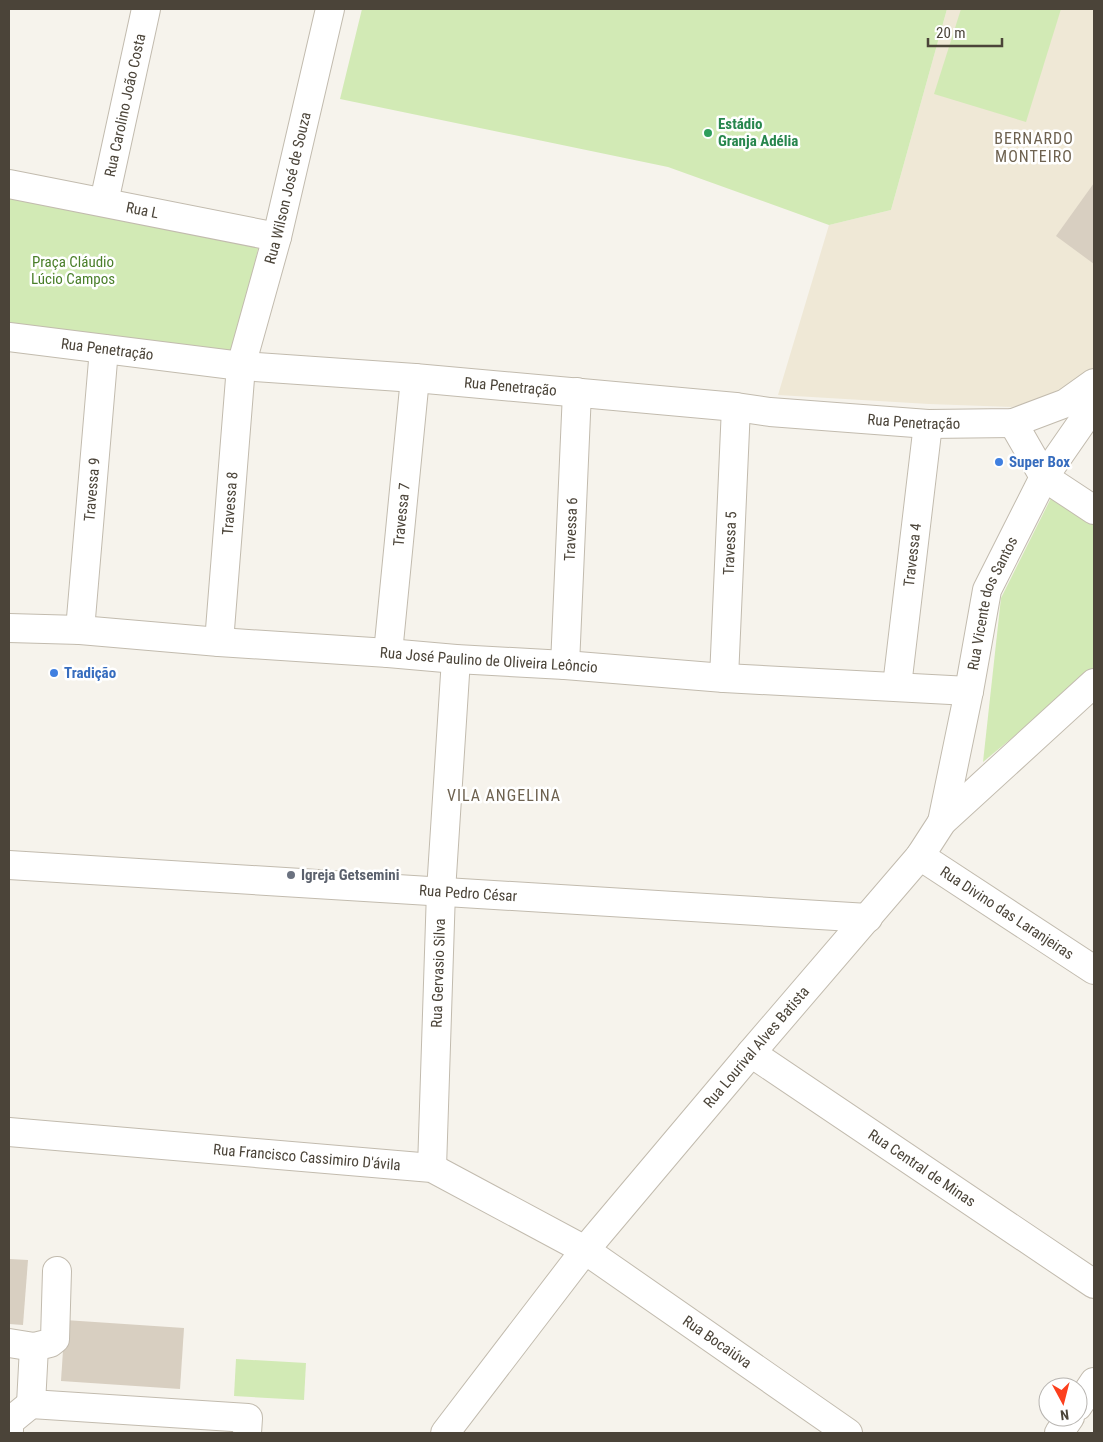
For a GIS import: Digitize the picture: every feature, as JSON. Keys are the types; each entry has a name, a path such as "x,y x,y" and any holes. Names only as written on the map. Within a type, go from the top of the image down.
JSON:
{"street":[{"name":"Rua Carolino João Costa","path":"104,202 146,9"},
{"name":"Rua Wilson José de Souza","path":"241,366 277,237 330,9"},
{"name":"Rua L","path":"9,184 277,237"},
{"name":"Rua Penetração","path":"9,337 241,366 577,392 770,412 928,424 1013,423"},
{"name":"Travessa 9","path":"80,630 104,349"},
{"name":"Travessa 8","path":"219,642 241,366"},
{"name":"Travessa 7","path":"388,653 415,378"},
{"path":"1094,383 1066,403 1013,423 1044,477 1094,510"},
{"name":"Travessa 6","path":"565,665 577,392"},
{"name":"Rua Vicente dos Santos","path":"942,822 969,690 986,590 1044,477 1094,405"},
{"name":"Travessa 5","path":"724,678 736,407"},
{"name":"Travessa 4","path":"897,686 928,424"},
{"name":"Rua José Paulino de Oliveira Leôncio","path":"9,628 80,630 219,642 565,665 724,678 969,690"},
{"name":"Rua Gervasio Silva","path":"432,1168 441,891 456,659"},
{"name":"Rua Lourival Alves Batista","path":"445,1433 585,1250 920,856 942,822 1094,683"},
{"name":"Rua Divino das Laranjeiras","path":"920,856 1094,970"},
{"name":"Rua Pedro César","path":"9,865 868,918"},
{"name":"Rua Central de Minas","path":"751,1053 1094,1284"},
{"name":"Rua Francisco Cassimiro D'ávila","path":"9,1132 432,1168 585,1250"},
{"name":"Rua Bocaiúva","path":"585,1250 848,1433"},
{"path":"31,1404 22,1345 50,1343 55,1339 58,1271"},
{"path":"9,1430 9,1422 31,1404 192,1424 248,1418 247,1433"}],"shaded area":[{"path":"947,9 1094,9 1094,368 1063,392 1012,407 778,395 829,225 891,210"}],"green space":[{"name":"Estádio Granja Adélia","path":"362,9 947,9 891,210 829,225 668,167 340,99"},
{"path":"961,9 1061,9 1026,122 934,94"},
{"name":"Praça Cláudio Lúcio Campos","path":"9,191 260,240 235,353 9,327"},
{"path":"1053,494 1094,524 1094,670 983,762 1001,598"},
{"path":"236,1359 306,1363 304,1400 234,1396"}],"building":[{"path":"1094,183 1094,264 1056,236"},
{"path":"9,1259 28,1260 23,1325 9,1324"},
{"path":"65,1320 184,1328 180,1389 61,1381"}],"place":[{"name":"Estádio Granja Adélia","path":"708,133"},
{"name":"Super Box","path":"999,462"},
{"name":"Tradição","path":"54,673"},
{"name":"Igreja Getsemini","path":"291,875"}],"district":[{"name":"BERNARDO MONTEIRO","path":"1034,147"},
{"name":"VILA ANGELINA","path":"504,795"}]}
